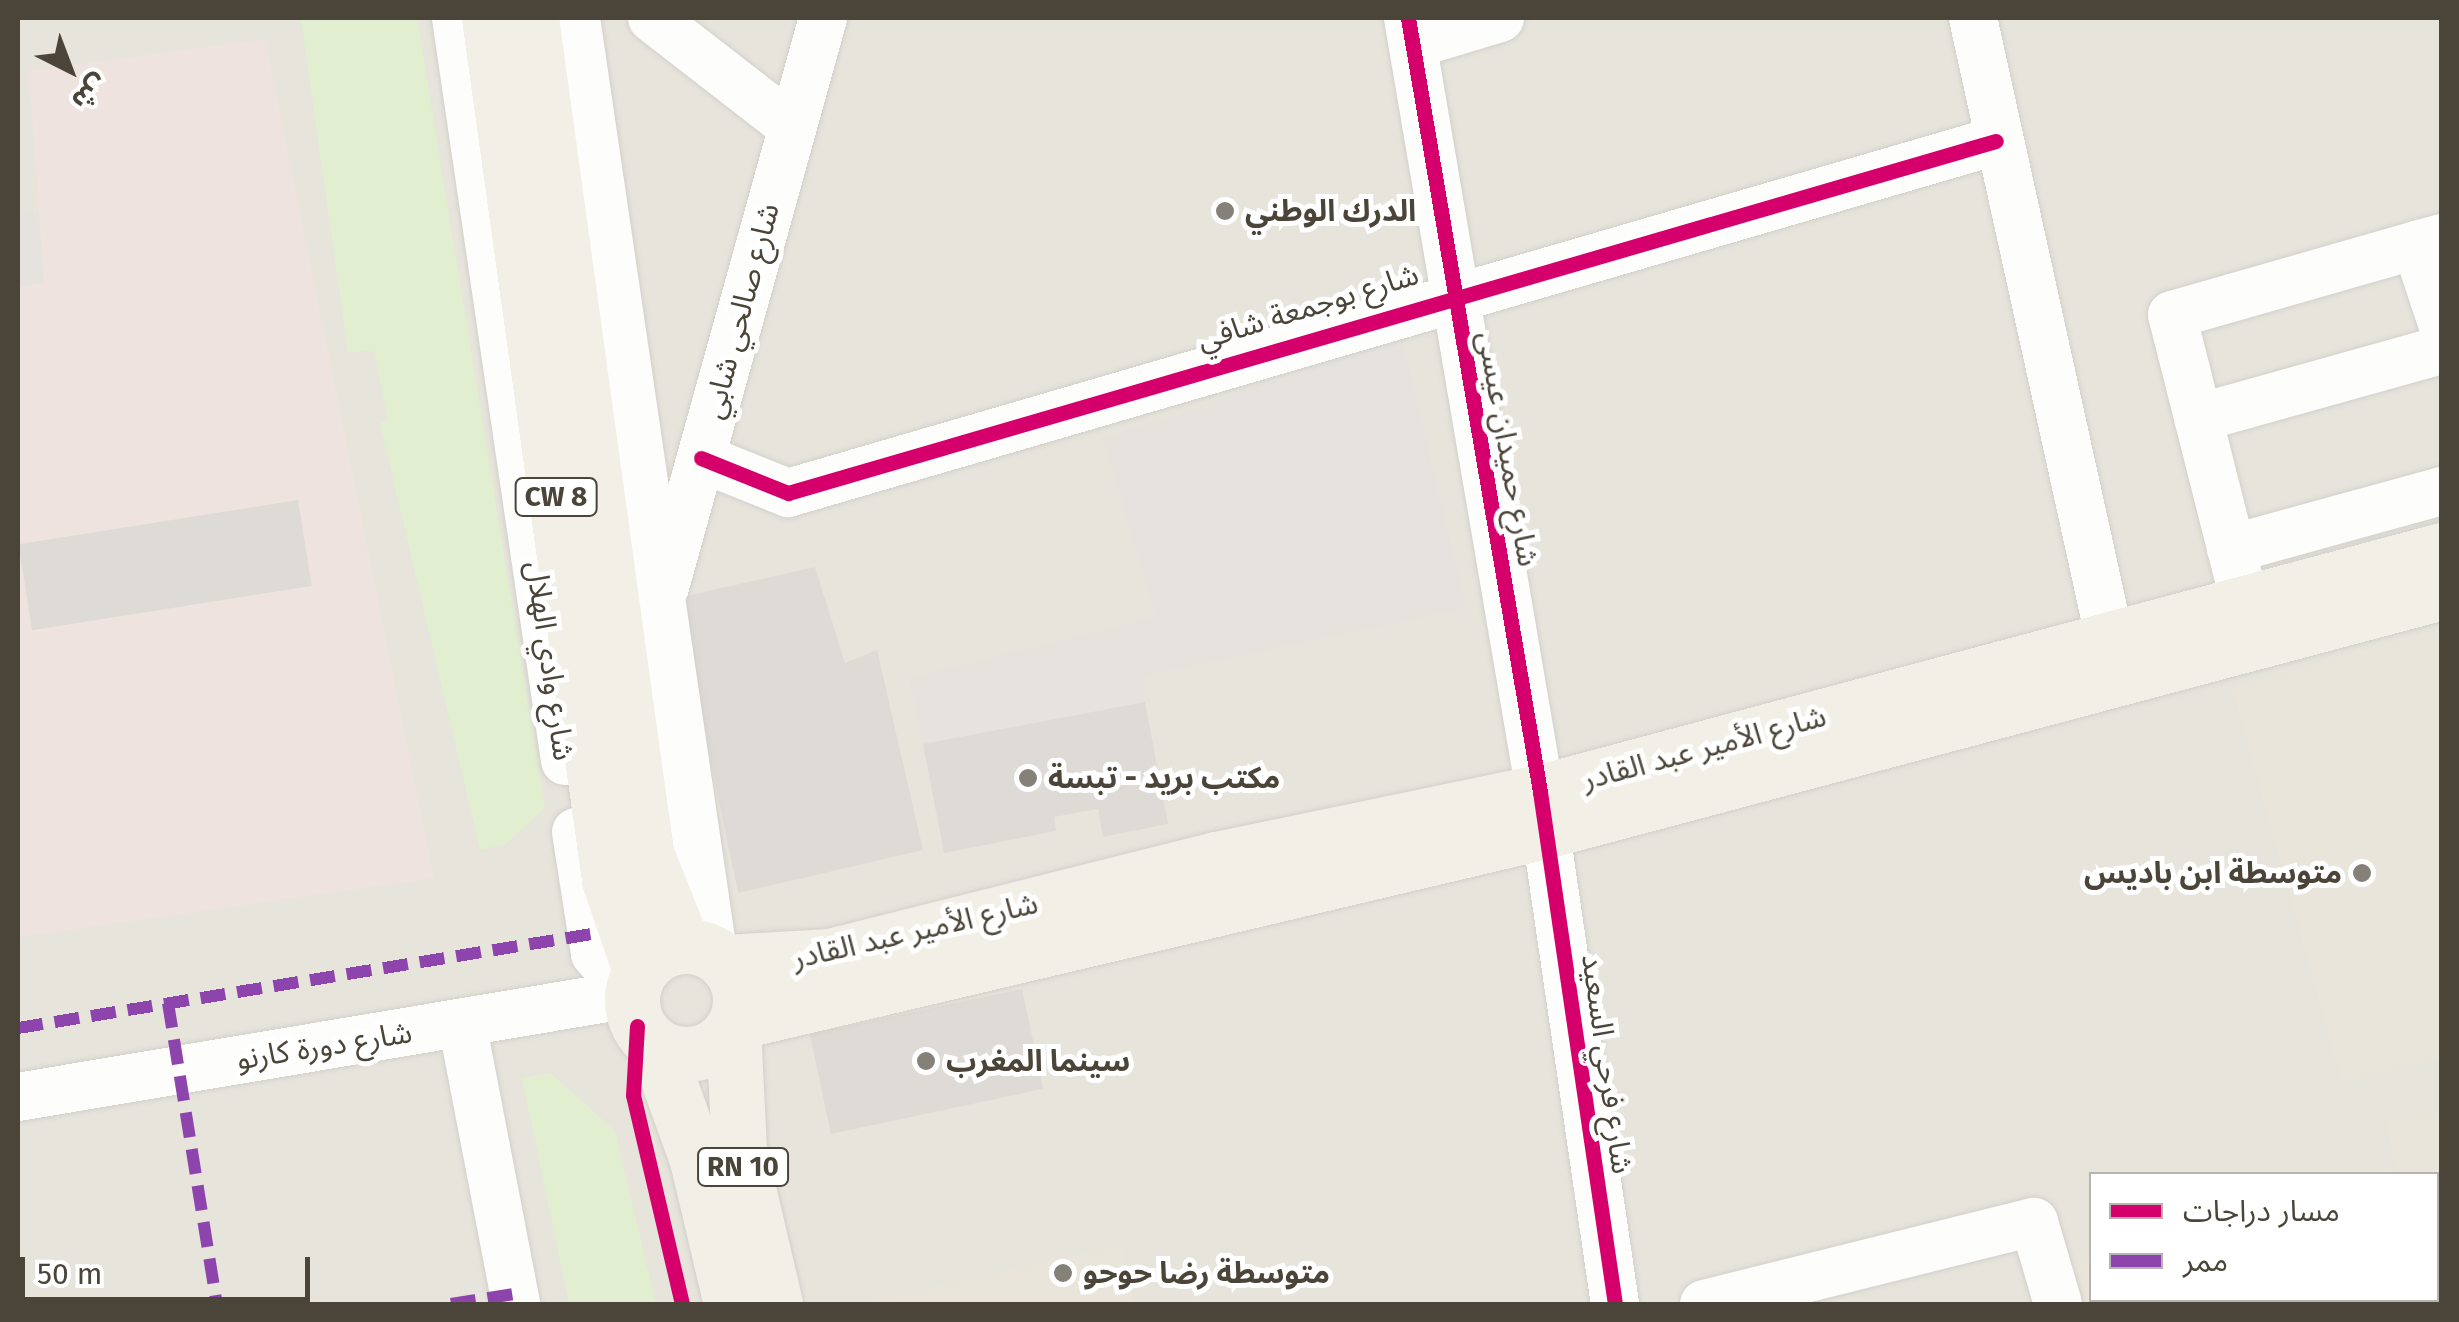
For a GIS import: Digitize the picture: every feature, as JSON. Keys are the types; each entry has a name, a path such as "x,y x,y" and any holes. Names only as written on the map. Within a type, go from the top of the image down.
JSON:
{"main road":[{"name":"شارع وادي الهلال","path":"488,18 610,880 679,965"},
{"name":"CW 8","path":"531,18 646,853 679,965"},
{"name":"شارع الأمير عبد القادر","path":"679,965 830,956 1216,859 1543,811 2110,640 2442,550"},
{"name":"شارع الأمير عبد القادر","path":"656,1046 690,1055 735,1024 1543,811 2442,592"},
{"path":"656,1046 638,1026 679,965 740,990 735,1024"},
{"name":"RN 10","path":"735,1024 739,1150 775,1304"},
{"name":"RN 10","path":"656,1046 697,1160 732,1304"}],"street":[{"name":"شارع وادي الهلال","path":"456,18 595,954 679,965"},
{"path":"576,18 660,605 679,965"},
{"path":"652,18 792,126"},
{"name":"شارع صالحي شابي","path":"660,605 823,18"},
{"path":"1411,31 1500,18"},
{"path":"1973,18 1996,140 2110,640"},
{"name":"شارع حميدان عيسى","path":"1411,31 1452,292 1543,811"},
{"name":"شارع بوجمعة شافي","path":"700,458 788,492 1452,292 1996,140"},
{"path":"2244,603 2172,316 2429,241 2442,322"},
{"path":"2198,418 2442,350"},
{"path":"2230,549 2442,491"},
{"name":"شارع فرحي السعيد","path":"1543,811 1615,1304"},
{"name":"شارع دورة كارنو","path":"18,1097 462,1023 679,965"},
{"path":"462,1023 516,1304"},
{"path":"1704,1304 2034,1222 2058,1304"}],"shaded area":[{"path":"18,18 2441,18 2441,1304 18,1304"},
{"path":"265,39 434,878 18,937 18,287 44,282 29,71"},
{"path":"38,210 44,283 18,287 18,213"},
{"path":"1402,339 1466,608 1143,676 1145,702 923,744 909,678 1156,617 1103,438"},
{"name":"متوسطة ابن باديس","path":"2441,628 2441,1058 2342,1083 2232,688"},
{"path":"2441,1111 2441,1304 2080,1304 2068,1263 2089,1257 2089,1302 2439,1302 2439,1172 2380,1172 2396,1167 2386,1123"},
{"name":"متوسطة رضا حوحو","path":"1122,1245 1133,1304 875,1301"}],"green space":[{"path":"301,18 417,18 545,808 505,845 480,850 380,423 388,420 374,350 348,353"},
{"path":"551,1073 615,1131 656,1304 569,1304 522,1078"}],"building":[{"path":"298,500 312,586 32,630 18,544"},
{"path":"815,567 845,663 877,650 923,850 738,893 677,598"},
{"path":"1145,702 1168,824 1103,837 1098,809 1054,817 1056,831 944,853 923,744"},
{"name":"سينما المغرب","path":"1022,989 1043,1089 831,1134 810,1034"}],"marked path":[{"path":"18,1028 592,934"},
{"path":"168,1003 217,1304"},
{"path":"451,1304 514,1294"}],"cycle path":[{"path":"1408,18 1540,792 1615,1304"},
{"path":"701,458 788,493 1996,141"},
{"path":"637,1026 633,1095 682,1304"}],"place":[{"name":"الدرك الوطني","path":"1225,211"},
{"name":"مكتب بريد - تبسة","path":"1028,778"},
{"name":"متوسطة ابن باديس","path":"2362,873"},
{"name":"سينما المغرب","path":"926,1061"},
{"name":"متوسطة رضا حوحو","path":"1063,1273"}]}
